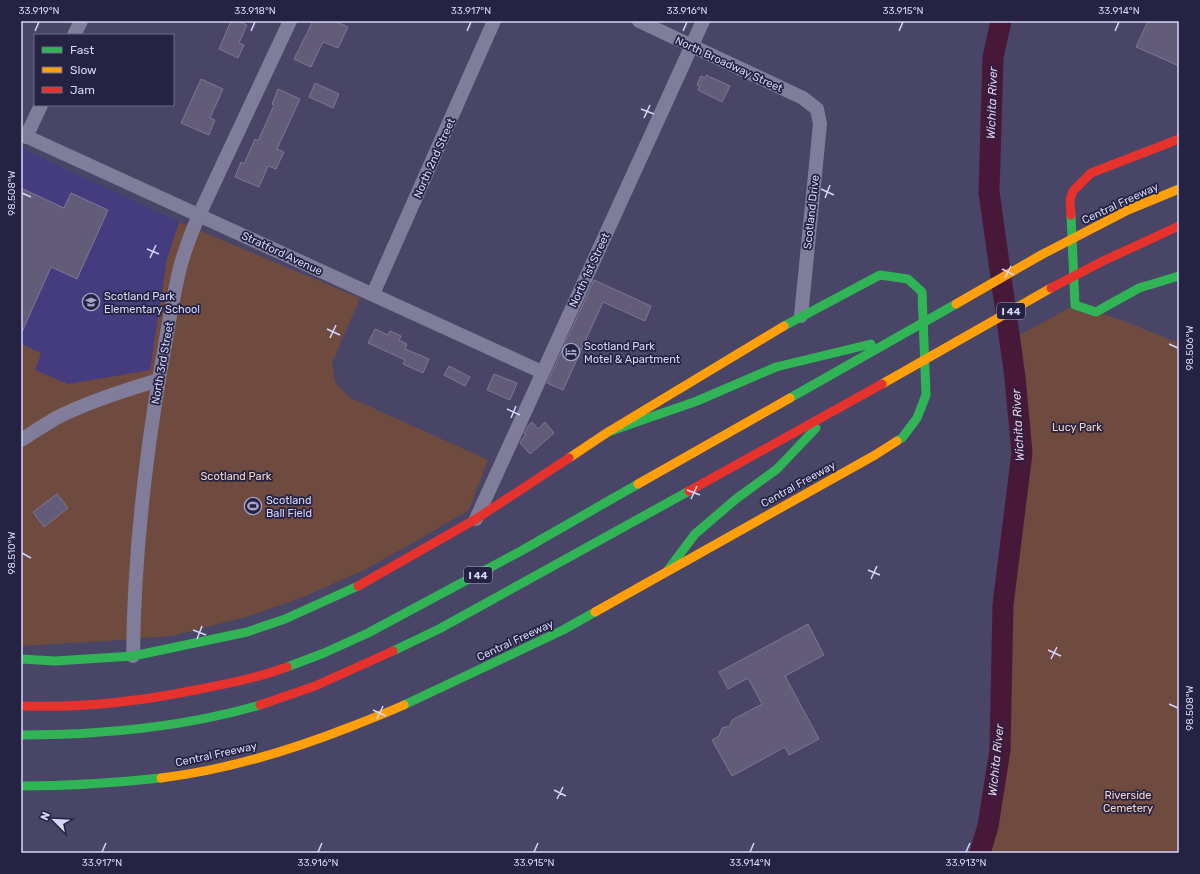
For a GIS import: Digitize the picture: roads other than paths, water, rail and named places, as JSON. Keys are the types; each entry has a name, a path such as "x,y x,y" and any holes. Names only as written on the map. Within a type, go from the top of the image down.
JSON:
{"main road":[{"name":"Central Freeway","path":"1179,139 1091,174 1073,191 1070,200 1075,305 1096,312 1139,288 1179,276"},
{"name":"Central Freeway","path":"21,706 48,707 118,703 161,697 228,684 273,672 324,653 368,633 522,551 1041,255 1128,210 1179,189"},
{"name":"I 44","path":"21,735 99,733 154,727 213,717 270,702 314,687 374,662 439,629 897,375 1032,298 1126,249 1179,226"},
{"name":"Central Freeway","path":"21,659 55,661 133,656 247,632 285,619 356,587 476,519 608,432 801,316 880,275 908,279 922,292 926,395 917,418 902,438 875,456 668,570 563,630 391,711 319,739 271,755 182,775 126,782 67,786 21,786"},
{"path":"608,432 697,401 776,368 897,338"},
{"path":"668,570 695,534 736,499 777,469 832,411"}],"street":[{"path":"74,34 81,21"},
{"name":"North 3rd Street","path":"133,656 133,608 141,508 150,433 177,280 188,241 199,215 290,21"},
{"name":"North 2nd Street","path":"373,294 494,21"},
{"name":"North Broadway Street","path":"639,21 803,98 817,109"},
{"name":"North 1st Street","path":"476,519 703,21"},
{"path":"24,135 40,106"},
{"name":"Scotland Drive","path":"801,316 820,124 817,109"},
{"name":"Stratford Avenue","path":"24,135 542,372"},
{"path":"21,440 56,418 75,409 102,398 159,380"}],"waterway":[{"name":"Wichita River","path":"980,853 988,826 1000,750 1003,605 1022,453 1015,377 989,192 993,57 1001,21"}],"place":[{"name":"Scotland Park Elementary School","path":"91,302"},
{"name":"Scotland Park Motel & Apartment","path":"571,352"},
{"name":"Scotland Ball Field","path":"253,506"}],"park label":[{"name":"Lucy Park","path":"1077,427"},
{"name":"Scotland Park","path":"236,476"},
{"name":"Riverside Cemetery","path":"1128,801"}]}
